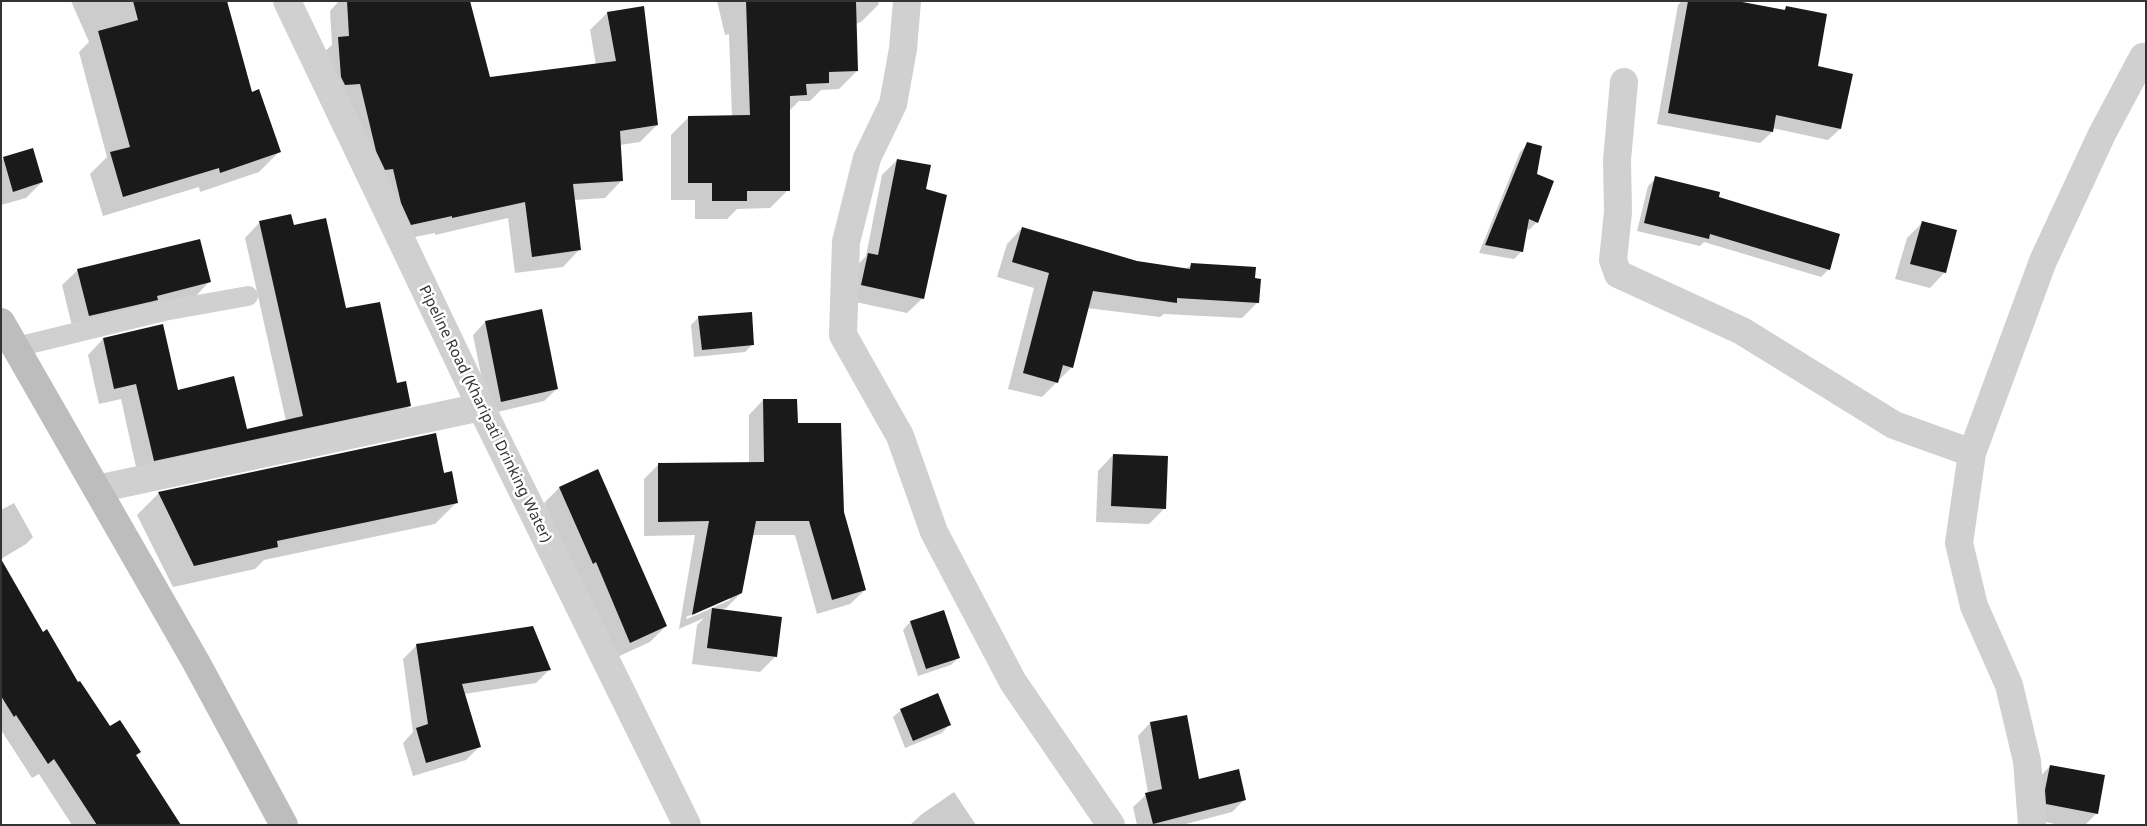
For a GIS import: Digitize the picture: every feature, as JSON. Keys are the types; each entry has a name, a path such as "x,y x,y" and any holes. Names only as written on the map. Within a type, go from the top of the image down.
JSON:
{"main road":[{"path":"1,322 18,347 196,662 284,825"}],"street":[{"name":"Pipeline Road (Kharipati Drinking Water)","path":"287,1 481,407 687,825"},
{"path":"907,1 903,49 893,104 867,158 846,242 843,335 900,436 934,532 1012,682 1111,825"},
{"path":"2032,825 2027,761 2009,685 1974,606 1959,543 1972,453 2044,261 2102,134 2143,57"},
{"path":"1624,82 1618,160 1618,212 1612,260 1618,274 1742,331 1894,425 1972,453"},
{"path":"97,489 481,407"}],"lane":[{"path":"18,347 164,311 248,296"}],"building":[{"path":"133,1 227,1 252,92 259,89 281,152 220,173 219,168 123,197 110,152 130,147 98,31 138,20"},
{"path":"347,1 470,1 490,77 616,61 607,12 644,6 658,125 620,131 623,181 573,184 581,250 532,257 525,202 411,225 401,203 393,169 385,170 376,151 360,84 345,85 341,77 338,37 349,36"},
{"path":"746,1 856,1 858,71 829,72 829,83 806,84 807,95 790,96 790,191 747,191 747,201 712,201 712,183 688,183 688,116 750,115"},
{"path":"1688,1 1737,1 1785,10 1786,6 1827,14 1818,66 1853,74 1841,129 1776,115 1773,132 1668,113"},
{"path":"1527,142 1542,146 1537,174 1554,181 1538,223 1529,219 1523,252 1485,245"},
{"path":"33,148 43,182 13,192 3,157"},
{"path":"897,159 931,165 926,189 947,195 924,299 861,285 868,253 878,255"},
{"path":"1655,176 1720,192 1719,197 1840,234 1830,270 1710,234 1709,239 1644,223"},
{"path":"291,214 294,225 326,218 346,308 380,302 397,383 406,381 411,406 154,461 136,384 114,389 103,338 163,324 178,390 234,376 247,429 303,416 259,221"},
{"path":"1922,221 1957,230 1946,273 1910,264"},
{"path":"1022,227 1137,261 1190,269 1191,263 1256,267 1255,278 1261,279 1259,303 1177,298 1177,303 1093,291 1073,368 1063,365 1058,383 1023,373 1049,273 1012,262"},
{"path":"200,239 211,282 157,296 158,300 89,316 77,269"},
{"path":"542,309 558,389 501,402 485,321"},
{"path":"752,312 754,345 702,350 698,316"},
{"path":"763,399 797,399 798,423 841,423 844,512 866,590 832,600 809,521 756,521 742,593 692,615 709,521 658,522 658,463 764,462"},
{"path":"436,433 444,473 452,471 458,503 277,541 278,547 194,566 158,492"},
{"path":"1113,454 1168,456 1166,509 1111,506"},
{"path":"598,469 667,626 630,643 596,562 593,564 559,487"},
{"path":"1,559 43,632 47,629 78,682 80,681 110,726 120,720 141,752 136,755 181,825 97,825 54,759 48,764 16,715 14,717 1,696"},
{"path":"712,608 782,617 777,657 707,648"},
{"path":"944,610 960,658 926,669 910,621"},
{"path":"533,626 551,670 462,684 481,747 426,763 416,728 428,724 416,644"},
{"path":"938,693 951,725 913,741 900,709"},
{"path":"1187,715 1199,779 1239,769 1246,800 1153,824 1145,793 1162,789 1150,722"},
{"path":"2050,765 2105,775 2098,814 2046,804 2045,790"}]}
